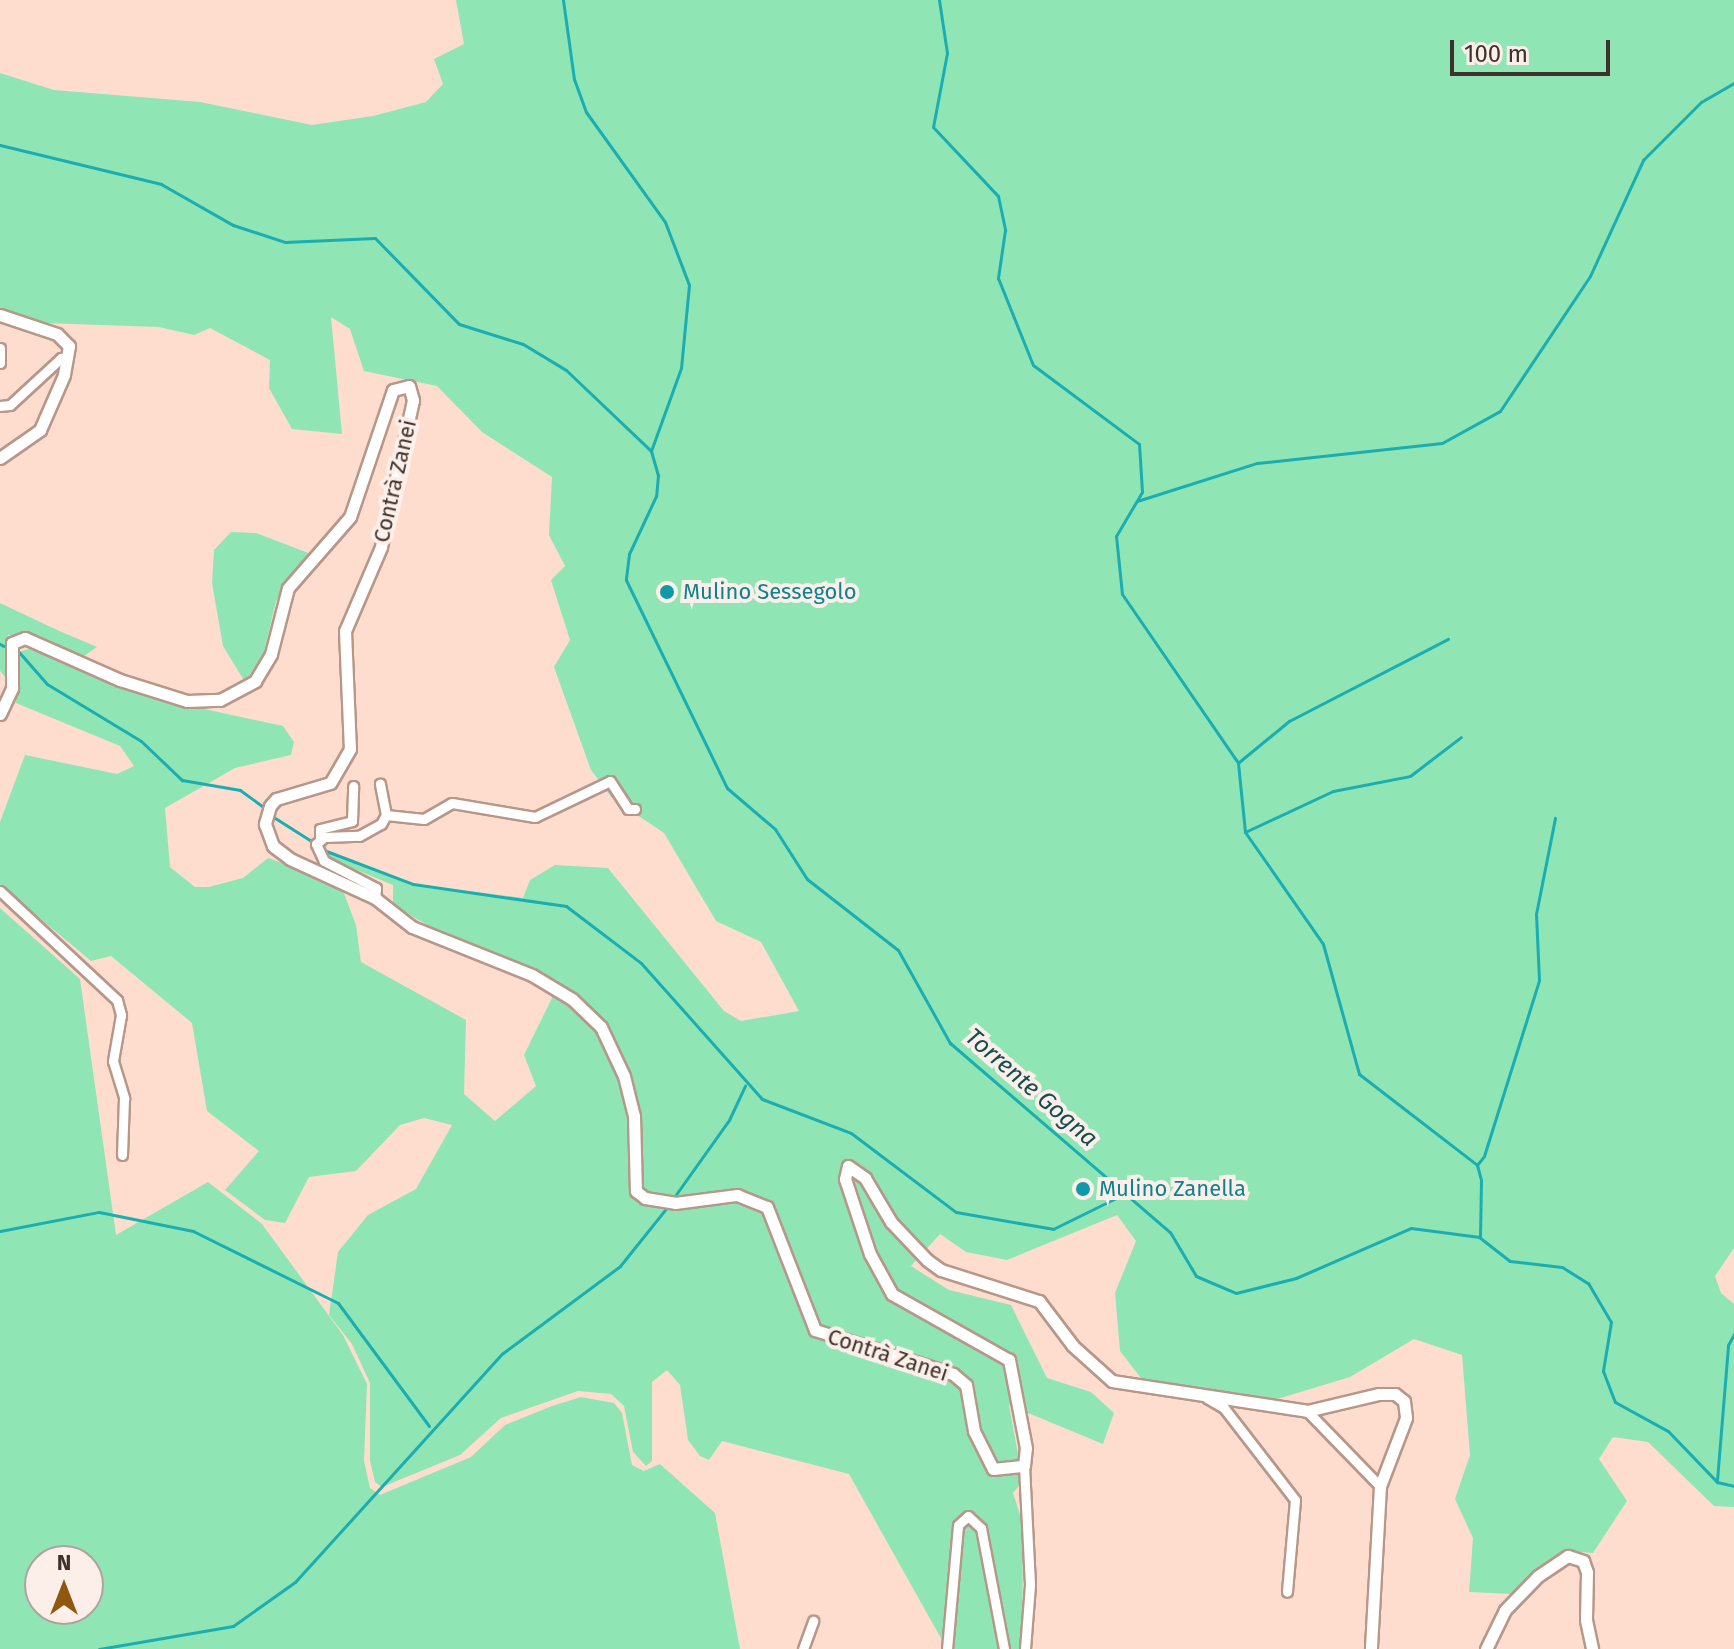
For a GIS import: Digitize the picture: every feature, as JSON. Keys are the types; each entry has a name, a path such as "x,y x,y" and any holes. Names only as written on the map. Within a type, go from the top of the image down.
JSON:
{"street":[{"path":"0,315 66,339 68,357 40,430 0,458"},
{"path":"0,348 0,363"},
{"path":"0,406 10,405 61,358 68,357"},
{"name":"Contrà Zanei","path":"0,714 12,688 12,643 25,638 120,680 187,701 220,700 255,681 271,654 288,588 350,517 393,390 409,386 413,400 381,547 345,631 350,749 338,776 276,799 265,824 280,853 375,898 412,927 555,986 601,1027 624,1076 634,1116 636,1191 670,1203 737,1195 754,1197 767,1207 815,1330 953,1374 966,1385 984,1460 993,1469 1024,1466"},
{"path":"386,815 427,818 452,803 535,817 610,781 628,809 635,809"},
{"path":"353,786 352,821 320,829 320,839 359,836 381,824 386,815 380,784"},
{"name":"Contrà Zanei","path":"320,839 316,844 321,858 376,888 375,898"},
{"path":"0,891 117,1000 121,1015 113,1061 124,1098 122,1155"},
{"path":"1025,1649 1030,1585 1024,1466 1026,1448 1009,1360 892,1294 870,1254 845,1179 848,1166 865,1178 891,1222 927,1260 941,1270 1039,1301 1073,1346 1112,1381 1160,1391 1197,1392 1307,1411 1379,1394 1395,1394 1404,1401 1406,1418 1380,1486 1371,1649"},
{"path":"1197,1392 1224,1408 1295,1500 1287,1592"},
{"path":"1307,1411 1380,1486"},
{"path":"947,1649 958,1525 968,1516 981,1528 991,1604 1004,1649"},
{"path":"1486,1649 1505,1610 1538,1576 1568,1556 1583,1561 1587,1572 1586,1620 1592,1649"},
{"path":"803,1649 813,1621"}],"green space":[{"path":"456,0 1734,0 1734,1248 1715,1276 1721,1293 1734,1304 1734,1507 1714,1506 1648,1442 1613,1437 1599,1459 1627,1501 1593,1553 1568,1551 1511,1594 1469,1592 1473,1538 1455,1499 1470,1455 1462,1355 1414,1339 1350,1377 1274,1400 1144,1382 1120,1351 1115,1293 1136,1241 1117,1215 1007,1260 966,1252 940,1234 911,1266 949,1290 1011,1305 1047,1378 1091,1392 1114,1413 1103,1444 1009,1405 1023,1481 1013,1493 1023,1524 1022,1649 947,1649 849,1474 722,1441 709,1460 700,1456 688,1440 680,1385 667,1370 652,1382 652,1461 646,1466 633,1452 624,1406 611,1394 578,1391 501,1418 460,1455 382,1487 375,1482 370,1461 370,1383 352,1344 329,1315 338,1252 368,1215 416,1189 452,1125 424,1118 400,1125 356,1171 309,1177 285,1223 265,1220 225,1190 259,1151 207,1111 192,1023 111,956 91,961 0,885 0,822 25,755 117,774 134,766 120,746 16,703 19,652 29,649 167,701 283,726 294,742 291,755 235,768 165,808 170,867 195,887 209,887 243,878 268,858 340,883 356,925 361,962 466,1020 464,1094 495,1121 536,1086 524,1055 552,998 544,973 439,932 393,905 393,885 342,864 341,877 324,869 316,847 413,884 523,898 530,880 555,865 608,868 724,1011 741,1021 799,1011 761,942 716,921 664,833 612,798 591,770 554,667 570,640 551,580 565,566 549,535 552,477 482,432 437,386 364,371 350,329 331,317 342,434 292,429 269,388 270,360 210,328 194,335 159,327 43,323 0,310 0,73 54,90 200,102 312,125 373,116 426,102 443,84 434,59 464,44"},
{"path":"231,532 256,533 311,554 276,601 264,652 245,682 223,646 212,583 214,550"},
{"path":"0,603 97,647 81,658 24,635 8,635 5,677 0,671"},
{"path":"0,908 80,979 116,1235 208,1182 262,1224 343,1335 367,1384 364,1461 370,1488 380,1495 471,1457 505,1425 552,1406 581,1397 614,1403 622,1413 632,1465 644,1471 660,1464 715,1513 740,1649 0,1649"}],"waterway":[{"path":"563,0 574,79 586,112 665,222 689,285 681,368 651,451"},
{"path":"939,0 947,53 933,127 998,196 1005,230 998,278 1033,365 1139,444 1142,492 1116,536 1122,594 1238,763 1245,832 1323,944 1359,1074 1477,1165 1481,1180 1480,1236"},
{"path":"1137,501 1257,463 1442,443 1500,411 1590,276 1643,160 1701,102 1734,83"},
{"path":"0,145 161,184 233,225 285,242 375,238 459,324 523,344 566,370 651,451"},
{"name":"Torrente Gogna","path":"651,451 658,475 656,496 629,554 626,580 727,788 775,829 807,879 898,950 950,1043 1170,1232 1196,1276 1236,1293 1296,1278 1411,1228 1479,1237 1510,1261 1562,1267 1588,1283 1611,1322 1603,1371 1615,1402 1668,1431 1717,1482 1734,1486"},
{"path":"1239,762 1289,721 1448,639"},
{"path":"0,644 4,646"},
{"path":"18,651 47,684 141,741 182,780 240,790 265,808"},
{"path":"1245,832 1333,791 1410,776 1461,737"},
{"path":"275,818 316,844"},
{"path":"1477,1165 1484,1156 1539,980 1536,914 1555,818"},
{"path":"321,849 413,884 566,906 641,963 762,1099 851,1133 956,1212 1053,1229 1122,1195"},
{"path":"672,1200 729,1120 745,1086"},
{"path":"99,1649 233,1626 295,1582 503,1353 620,1266 668,1206"},
{"path":"0,1231 99,1212 193,1231 338,1303 429,1426"},
{"path":"1717,1480 1728,1345 1734,1334"}],"place":[{"name":"Mulino Sessegolo","path":"667,592"},
{"name":"Mulino Zanella","path":"1083,1189"}]}
